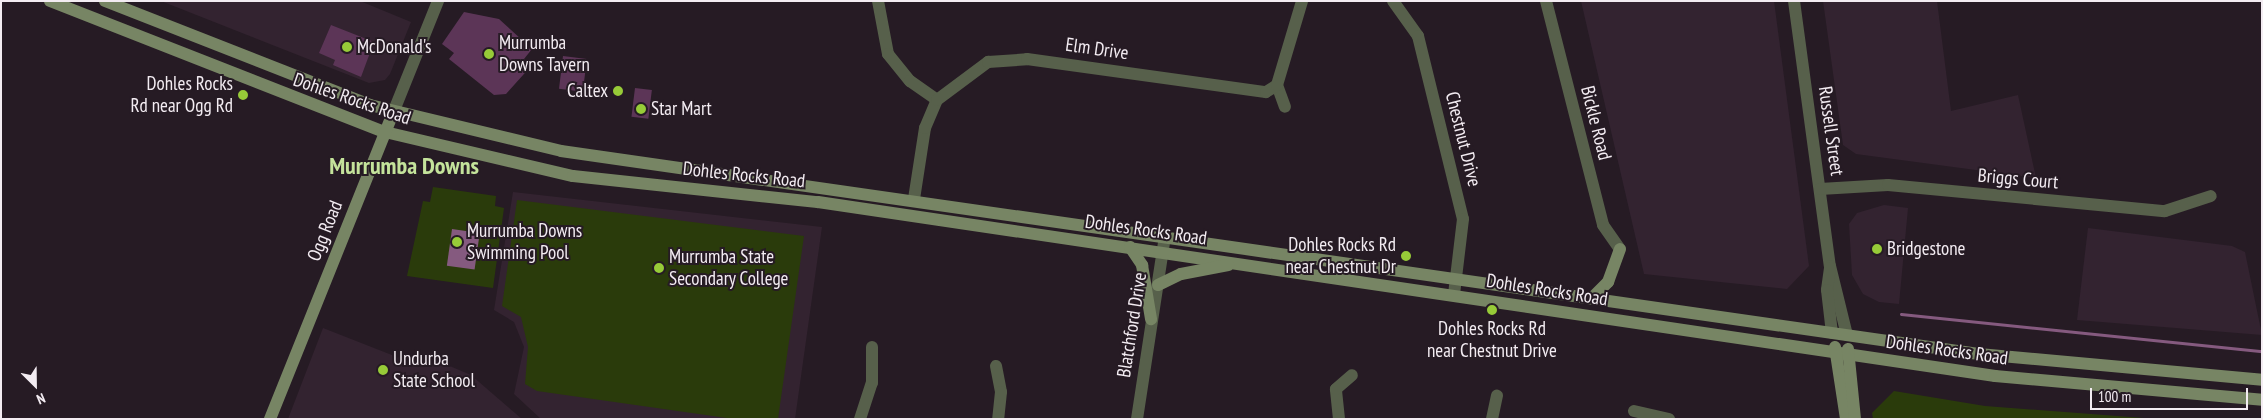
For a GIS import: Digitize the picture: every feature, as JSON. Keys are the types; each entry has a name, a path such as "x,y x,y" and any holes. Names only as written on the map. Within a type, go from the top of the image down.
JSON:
{"main road":[{"name":"Dohles Rocks Road","path":"50,1 385,132 573,176 818,202 1454,294 1995,376 2262,400"},
{"name":"Dohles Rocks Road","path":"105,1 308,84 393,113 561,151 914,199 1456,279 2017,358 2262,380"},
{"name":"Ogg Road","path":"270,419 393,113"},
{"path":"1130,247 1142,265 1151,319"},
{"path":"1592,298 1608,282 1620,249"},
{"path":"1158,285 1181,274 1243,263"},
{"path":"1832,333 1843,354 1855,419"},
{"path":"1846,419 1843,354 1847,335"}],"street":[{"name":"Ogg Road","path":"393,113 438,1"},
{"path":"878,1 888,54 910,81 938,100"},
{"path":"1285,107 1277,86 1302,1"},
{"name":"Chestnut Drive","path":"1393,1 1418,36 1464,219 1454,294"},
{"name":"Bickle Road","path":"1546,1 1604,229 1620,249"},
{"name":"Russell Street","path":"1794,1 1830,266 1847,335"},
{"name":"Elm Drive","path":"914,199 925,128 938,100 988,62 1028,58 1266,92 1277,86"},
{"name":"Briggs Court","path":"1820,189 1888,185 2165,211 2211,196"},
{"name":"Blatchford Drive","path":"1137,419 1165,237"},
{"name":"Russell Street","path":"1830,266 1827,290 1832,333"},
{"path":"860,419 872,383 872,347"},
{"path":"996,366 1001,392 998,419"},
{"path":"1339,419 1336,389 1352,375"},
{"path":"1492,419 1497,396"},
{"path":"1634,411 1669,419"}],"shaded area":[{"path":"161,1 360,1 411,22 390,74 385,80 369,83"},
{"path":"1581,1 1774,1 1809,266 1787,289 1644,274"},
{"path":"1823,1 1937,1 1951,111 2018,95 2036,178 1856,154 1843,145"},
{"name":"Murrumba State Secondary College","path":"513,192 822,227 795,419 541,419 514,394 524,347 514,322 494,310"},
{"name":"Bridgestone","path":"1884,205 1908,208 1899,304 1879,302 1863,294 1852,275 1849,224 1857,213"},
{"path":"2088,228 2232,246 2245,252 2262,335 2077,320"},
{"path":"452,229 480,233 475,270 447,266"},
{"name":"Undurba State School","path":"323,328 397,357 445,364 471,375 522,419 288,419"}],"green space":[{"name":"Murrumba Downs Swimming Pool","path":"433,187 496,196 495,206 504,208 493,288 407,276 423,201 430,202"},
{"name":"Murrumba State Secondary College","path":"517,200 804,236 778,419 734,419 537,391 525,384 528,347 521,317 502,306"},
{"path":"1894,391 1985,406 2157,419 1873,419 1872,413"}],"building":[{"name":"Murrumba Downs Tavern","path":"464,12 499,19 532,49 524,59 532,65 506,94 494,95 449,59 454,53 442,44"},
{"name":"McDonald's","path":"331,25 374,42 361,77 333,65 335,60 319,53"},
{"path":"563,56 587,59 583,92 559,89"},
{"name":"Star Mart","path":"635,88 652,90 648,119 631,117"}],"waterway":[{"path":"1901,314 2262,351"}],"place":[{"name":"McDonald's","path":"347,47"},
{"name":"Murrumba Downs Tavern","path":"489,54"},
{"name":"Caltex","path":"618,91"},
{"name":"Dohles Rocks Rd near Ogg Rd","path":"243,95"},
{"name":"Star Mart","path":"641,109"},
{"name":"Murrumba Downs Swimming Pool","path":"457,242"},
{"name":"Bridgestone","path":"1877,249"},
{"name":"Dohles Rocks Rd near Chestnut Dr","path":"1406,256"},
{"name":"Murrumba State Secondary College","path":"659,268"},
{"name":"Dohles Rocks Rd near Chestnut Drive","path":"1492,310"},
{"name":"Undurba State School","path":"383,370"}],"district":[{"name":"Murrumba Downs","path":"404,166"}]}
